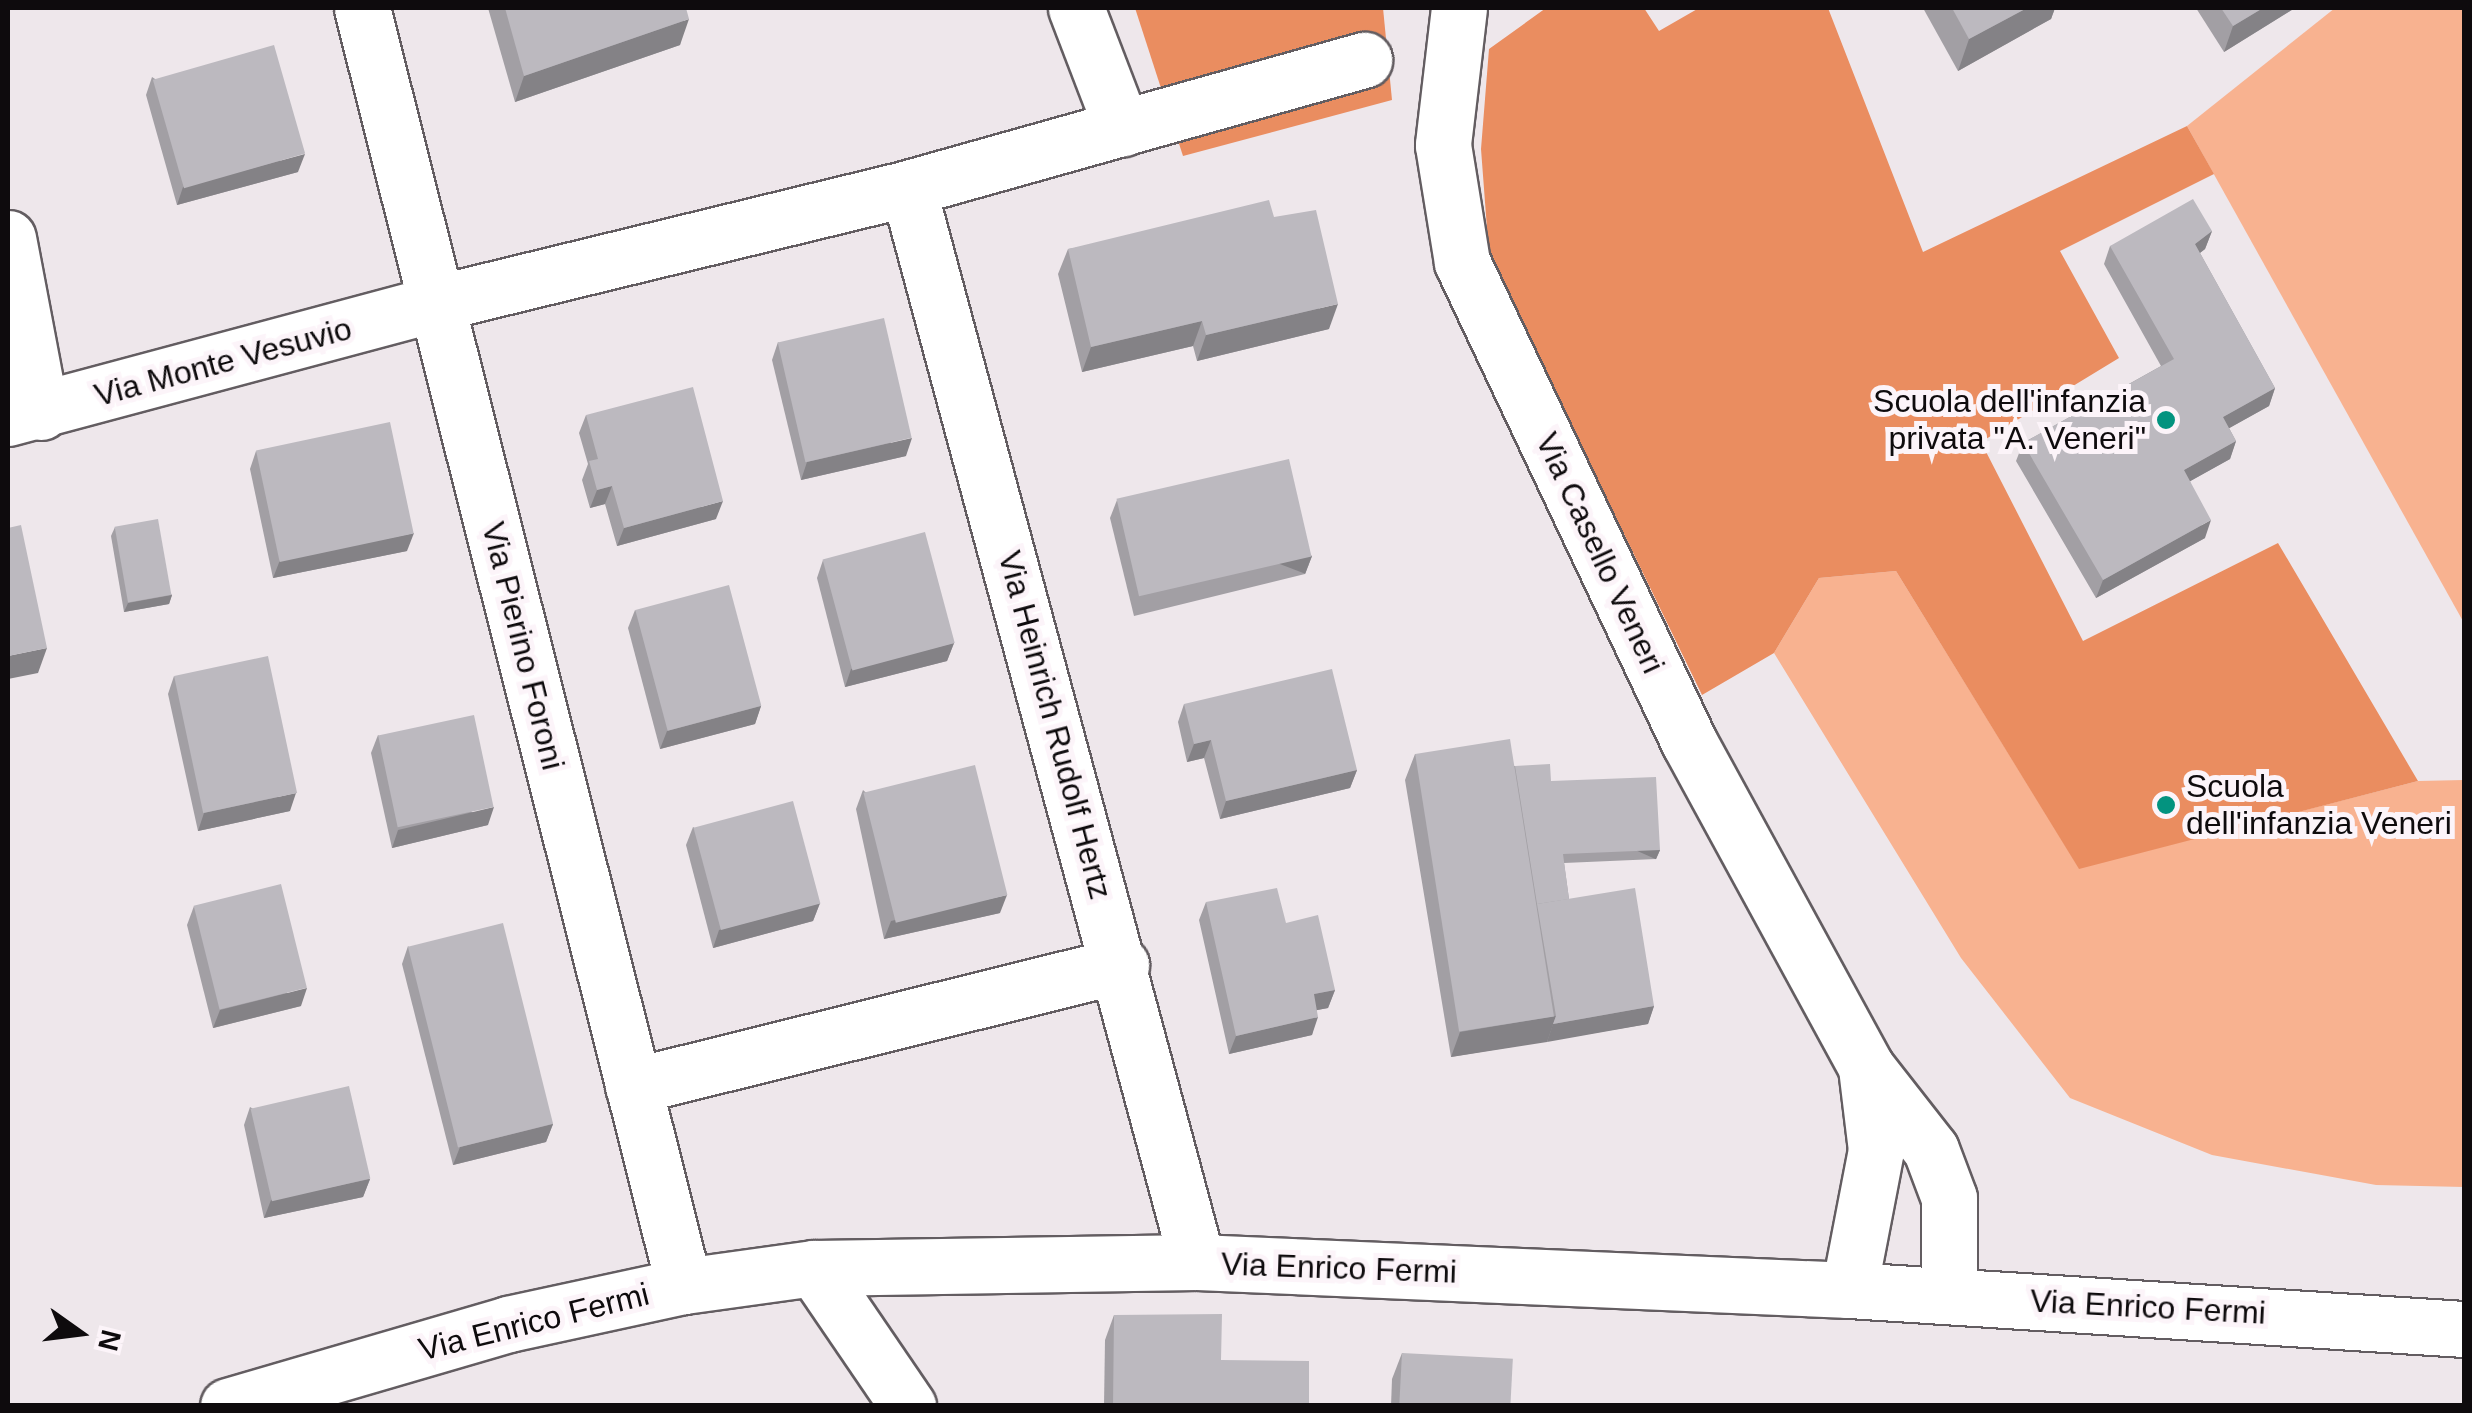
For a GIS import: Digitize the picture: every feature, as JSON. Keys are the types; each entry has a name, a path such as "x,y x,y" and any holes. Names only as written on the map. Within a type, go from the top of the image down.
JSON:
{"street":[{"name":"Via Pierino Foroni","path":"362,8 684,1286"},
{"path":"1076,8 1122,128"},
{"name":"Via Casello Veneri","path":"1459,8 1443,145 1462,262 1688,742 1866,1067 1931,1150 1943,1182 1953,1240 1949,1296"},
{"path":"437,302 908,188 1364,60"},
{"name":"Via Heinrich Rudolf Hertz","path":"908,188 1197,1262"},
{"path":"8,238 24,415"},
{"name":"Via Monte Vesuvio","path":"24,415 437,302"},
{"path":"634,1086 1120,965"},
{"name":"Via Casello Veneri","path":"1849,1290 1876,1150 1866,1067"},
{"name":"Via Enrico Fermi","path":"228,1406 508,1324 684,1286 814,1268 1197,1262 1849,1290 2464,1329"},
{"path":"814,1268 908,1406"}],"shaded area":[{"path":"1135,8 1383,8 1392,100 1183,156"},
{"path":"1546,8 1644,8 1659,31 1699,8 1828,8 1923,252 2187,126 2214,174 2060,251 2119,358 1981,442 2083,641 2278,543 2418,781 2079,869 1896,571 1819,578 1774,653 1702,695 1489,255 1481,149 1489,49"},
{"path":"2335,8 2464,8 2464,623 2187,126"},
{"path":"1896,571 2079,868 2418,781 2464,780 2464,1187 2376,1185 2212,1155 2070,1098 1961,958 1774,653 1819,578"}],"building":[{"path":"505,8 686,8 689,19 524,76"},
{"path":"1952,8 2027,8 1969,39"},
{"path":"2221,8 2263,8 2233,26"},
{"path":"274,45 305,154 184,188 153,80"},
{"name":"Scuola dell'infanzia privata \"A. Veneri\"","path":"2193,199 2212,231 2195,244 2275,388 2223,417 2236,441 2184,470 2211,520 2103,580 2023,443 2174,359 2110,246"},
{"path":"1269,200 1274,217 1316,210 1338,304 1206,335 1202,321 1091,347 1068,249"},
{"path":"884,318 912,438 805,462 778,343"},
{"path":"693,387 723,501 624,528 612,486 597,490 589,461 598,459 586,415"},
{"path":"390,422 414,534 280,562 256,450"},
{"path":"1289,459 1311,556 1139,596 1117,499"},
{"path":"158,519 171,595 128,602 115,527"},
{"path":"21,525 47,648 8,656 8,528"},
{"path":"925,532 955,643 852,671 823,559"},
{"path":"729,585 761,706 668,731 635,610"},
{"path":"268,656 297,793 203,813 174,676"},
{"path":"1332,669 1357,770 1226,801 1211,740 1194,744 1184,704"},
{"path":"474,715 494,807 398,827 378,735"},
{"path":"1510,739 1554,1017 1459,1032 1415,754"},
{"path":"1550,764 1551,781 1656,777 1660,850 1563,854 1569,899 1537,904 1515,766"},
{"path":"975,765 1007,895 896,923 863,793"},
{"path":"793,801 820,903 721,930 694,828"},
{"path":"281,884 307,988 220,1010 194,906"},
{"path":"1277,888 1286,923 1318,915 1335,990 1314,994 1318,1017 1236,1036 1206,902"},
{"path":"1635,888 1654,1006 1553,1024 1556,1016 1537,904"},
{"path":"503,923 553,1124 458,1148 408,947"},
{"path":"349,1086 370,1179 272,1201 251,1109"},
{"path":"1222,1314 1221,1360 1309,1361 1309,1406 1113,1406 1114,1315"},
{"path":"1402,1353 1513,1359 1510,1406 1399,1406"}],"place":[{"name":"Scuola dell'infanzia privata \"A. Veneri\"","path":"2166,420"},
{"name":"Scuola dell'infanzia Veneri","path":"2166,805"}]}
